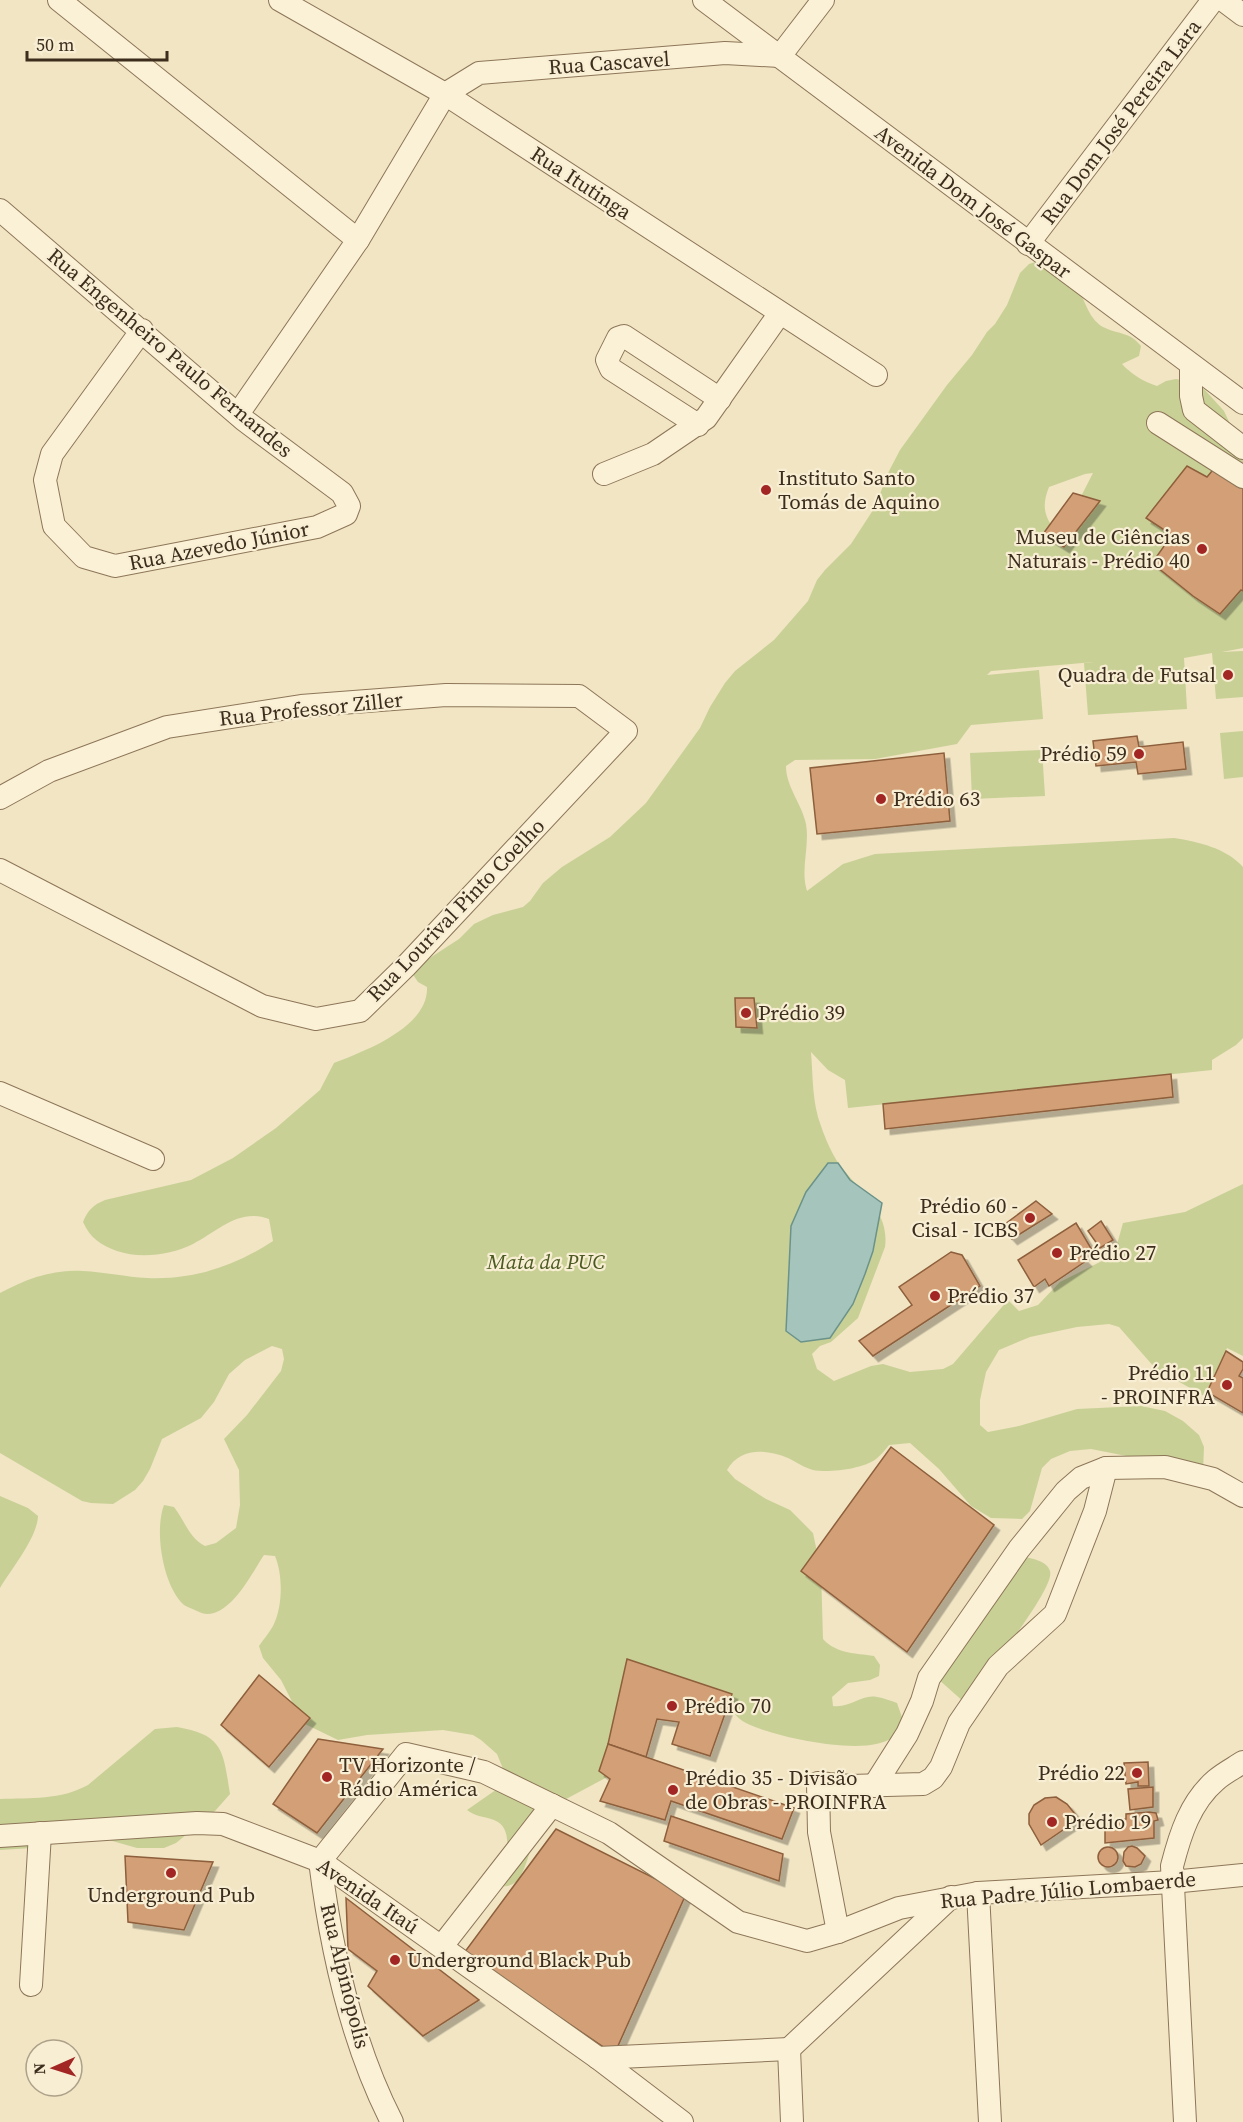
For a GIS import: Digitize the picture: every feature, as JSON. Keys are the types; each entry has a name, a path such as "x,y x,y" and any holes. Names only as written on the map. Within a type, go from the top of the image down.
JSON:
{"street":[{"path":"58,0 358,240"},
{"name":"Rua Itutinga","path":"280,0 445,94 876,375"},
{"name":"Avenida Dom José Gaspar","path":"705,0 1243,403"},
{"path":"780,56 823,0"},
{"name":"Rua Dom José Pereira Lara","path":"1028,244 1213,0"},
{"path":"1223,0 1243,15"},
{"name":"Rua Cascavel","path":"445,94 479,73 724,53 780,56"},
{"path":"238,414 358,240 445,94"},
{"name":"Rua Engenheiro Paulo Fernandes","path":"0,210 238,414 342,493"},
{"path":"604,474 653,454 706,418 780,313"},
{"name":"Rua Azevedo Júnior","path":"142,330 52,454 45,480 54,526 84,557 115,566 317,527 346,514 349,506 342,493"},
{"path":"698,425 611,369 607,360 618,338 624,336 720,399"},
{"path":"1191,365 1191,396 1194,410 1243,448"},
{"path":"1158,423 1243,477"},
{"name":"Rua Professor Ziller","path":"0,798 50,771 167,727 301,706 446,695 579,696 626,731"},
{"name":"Rua Lourival Pinto Coelho","path":"0,870 262,1006 316,1019 360,1011 405,967 626,731"},
{"path":"0,1093 153,1159"},
{"path":"874,1786 907,1734 922,1701 929,1678 1019,1549 1066,1491 1081,1478 1106,1468 1166,1467 1214,1479 1243,1496"},
{"path":"838,1932 819,1832 818,1783 874,1786 923,1784 933,1778 959,1723 998,1666 1055,1614 1095,1511 1106,1468"},
{"name":"Rua Padre Júlio Lombaerde","path":"320,1861 406,1754 483,1772 609,1833 738,1922 807,1941 838,1932 899,1908 951,1897 978,1893 1172,1882 1243,1875"},
{"path":"1185,2122 1172,1866 1181,1831 1202,1795 1216,1780 1243,1762"},
{"path":"442,1946 552,1805"},
{"name":"Avenida Itaú","path":"0,1836 197,1823 224,1824 320,1861 598,2058 682,2122"},
{"path":"31,1985 40,1833"},
{"name":"Rua Alpinópolis","path":"320,1861 326,1915 355,2032 385,2120"},
{"path":"978,1893 990,2122"},
{"path":"598,2058 789,2049 951,1897"},
{"path":"789,2049 792,2122"}],"green space":[{"name":"Mata da PUC","path":"1039,261 1068,278 1075,284 1090,313 1098,323 1137,341 1141,346 1139,356 1122,364 1134,374 1157,386 1176,379 1195,383 1204,389 1224,411 1243,452 1243,648 1222,652 1243,651 1243,697 1216,699 1212,653 1184,658 1187,709 1088,715 1084,663 1094,662 991,671 987,675 1039,670 1043,719 971,725 957,744 875,759 795,760 786,766 791,788 806,824 804,874 807,891 843,864 875,854 1174,838 1212,847 1229,855 1243,867 1243,1038 1212,1060 1212,1070 848,1108 845,1080 828,1070 811,1052 814,1099 831,1151 878,1211 885,1234 885,1247 858,1318 831,1342 820,1346 812,1354 817,1369 834,1381 871,1366 883,1364 910,1372 943,1369 953,1364 1008,1300 1019,1311 1038,1305 1060,1282 1114,1255 1123,1223 1185,1212 1243,1184 1243,1356 1227,1348 1204,1396 1155,1368 1119,1327 1109,1324 1077,1327 1030,1337 999,1350 986,1372 980,1400 980,1425 988,1432 1019,1426 1077,1409 1141,1406 1165,1411 1183,1421 1199,1435 1204,1447 1203,1471 1091,1449 1070,1451 1051,1459 1042,1468 1030,1511 1022,1519 991,1518 971,1506 939,1469 910,1443 889,1445 870,1462 855,1468 837,1470 813,1470 771,1453 754,1452 739,1457 727,1470 735,1479 766,1499 790,1510 813,1533 821,1571 823,1639 840,1650 874,1656 880,1665 879,1676 870,1680 848,1683 832,1697 833,1706 846,1705 866,1697 882,1698 897,1703 904,1723 893,1737 881,1743 863,1746 798,1739 746,1723 713,1695 664,1676 641,1752 624,1768 540,1813 521,1876 509,1886 499,1887 506,1860 505,1832 494,1820 467,1810 500,1787 506,1776 497,1754 473,1735 443,1730 367,1735 338,1740 303,1723 281,1680 263,1658 259,1646 273,1626 279,1610 281,1581 275,1556 264,1555 236,1596 229,1604 214,1613 203,1613 184,1605 171,1585 162,1558 160,1543 161,1516 164,1505 174,1507 191,1534 205,1546 216,1543 236,1528 240,1505 239,1470 224,1439 247,1415 281,1371 284,1359 282,1349 272,1346 245,1360 229,1374 214,1402 201,1418 162,1439 150,1469 135,1490 113,1504 91,1503 82,1501 0,1453 0,1293 30,1279 50,1273 72,1271 147,1278 198,1274 244,1258 273,1241 269,1219 248,1216 229,1222 184,1248 155,1255 135,1255 117,1251 101,1243 93,1237 83,1222 91,1208 105,1200 191,1180 233,1158 276,1128 320,1090 334,1063 393,1036 418,1014 425,1001 427,987 418,982 412,973 419,965 459,939 474,924 493,915 523,907 543,883 562,867 610,837 646,803 700,728 725,683 735,671 774,640 808,601 817,580 825,570 851,544 875,507 900,450 995,324 1007,305 1020,273 1029,264","holes":["1093,473 1068,522 1051,525 1048,520 1045,507 1049,487"]},
{"name":"Quadra de Futsal","path":"1243,731 1243,777 1224,779 1220,733"},
{"path":"1042,750 1045,796 972,799 970,753"},
{"path":"0,1496 28,1508 38,1516 37,1525 29,1543 0,1588"},
{"path":"1023,1557 1043,1562 1050,1571 1049,1581 1015,1636 965,1703 937,1678"},
{"path":"177,1727 192,1730 213,1740 223,1756 230,1794 215,1811 176,1843 164,1848 137,1848 77,1834 32,1848 0,1850 0,1799 56,1796 78,1790 88,1785 155,1729"}],"water":[{"path":"828,1163 838,1163 850,1180 882,1203 873,1251 853,1304 830,1338 801,1342 786,1331 791,1226 806,1192"}],"building":[{"name":"Museu de Ciências Naturais - Prédio 40","path":"1217,465 1243,485 1243,591 1241,590 1220,614 1152,563 1172,535 1146,518 1187,466 1207,477"},
{"path":"1073,493 1100,501 1064,547 1043,534"},
{"name":"Prédio 59","path":"1137,736 1139,747 1183,742 1186,769 1138,774 1136,762 1096,766 1093,741"},
{"name":"Prédio 63","path":"944,753 950,821 817,834 810,768"},
{"name":"Prédio 39","path":"735,998 754,998 757,1028 736,1027"},
{"path":"1171,1074 1173,1097 885,1129 883,1104"},
{"name":"Prédio 60 - Cisal - ICBS","path":"1036,1201 1052,1214 1012,1239 1001,1227"},
{"path":"1101,1221 1113,1240 1100,1248 1088,1231"},
{"name":"Prédio 27","path":"1076,1223 1092,1250 1081,1256 1086,1261 1049,1286 1045,1279 1034,1287 1018,1260"},
{"name":"Prédio 37","path":"951,1252 962,1255 980,1286 873,1356 859,1341 912,1305 899,1287"},
{"name":"Prédio 11 - PROINFRA","path":"1226,1351 1243,1362 1243,1369 1239,1376 1243,1378 1243,1413 1207,1392"},
{"path":"891,1447 994,1525 907,1652 801,1571"},
{"name":"Prédio 70","path":"627,1659 732,1694 710,1756 672,1744 679,1722 657,1719 646,1757 608,1744"},
{"path":"259,1675 310,1718 269,1767 221,1725"},
{"name":"TV Horizonte / Rádio América","path":"318,1739 383,1749 317,1833 273,1804"},
{"name":"Prédio 35 - Divisão de Obras - PROINFRA","path":"608,1744 794,1808 782,1839 671,1801 665,1820 600,1801 610,1779 599,1771"},
{"name":"Prédio 22","path":"1148,1762 1149,1786 1138,1786 1138,1782 1126,1784 1124,1763"},
{"path":"1153,1787 1153,1807 1130,1810 1128,1789"},
{"name":"Prédio 19","path":"1056,1797 1067,1804 1079,1819 1041,1845 1029,1824 1029,1814 1034,1805 1045,1798"},
{"path":"1156,1813 1158,1820 1154,1821 1154,1838 1105,1843 1105,1821 1126,1819 1126,1814"},
{"path":"671,1816 783,1854 779,1881 664,1841"},
{"path":"556,1829 686,1894 613,2057 608,2050 464,1953"},
{"path":"1132,1846 1145,1856 1141,1864 1135,1867 1126,1866 1123,1861 1124,1852"},
{"path":"1108,1847 1115,1850 1118,1857 1115,1864 1108,1867 1101,1864 1098,1857 1101,1850"},
{"path":"125,1856 213,1862 184,1930 128,1922"},
{"name":"Underground Black Pub","path":"346,1898 479,2000 423,2036 368,1986 377,1971 348,1949"}],"place":[{"name":"Instituto Santo Tomás de Aquino","path":"766,490"},
{"name":"Museu de Ciências Naturais - Prédio 40","path":"1202,549"},
{"name":"Quadra de Futsal","path":"1228,675"},
{"name":"Prédio 59","path":"1139,754"},
{"name":"Prédio 63","path":"881,799"},
{"name":"Prédio 39","path":"746,1013"},
{"name":"Prédio 60 - Cisal - ICBS","path":"1030,1218"},
{"name":"Prédio 27","path":"1057,1253"},
{"name":"Prédio 37","path":"935,1296"},
{"name":"Prédio 11 - PROINFRA","path":"1227,1385"},
{"name":"Prédio 70","path":"672,1706"},
{"name":"Prédio 22","path":"1137,1773"},
{"name":"TV Horizonte / Rádio América","path":"327,1777"},
{"name":"Prédio 35 - Divisão de Obras - PROINFRA","path":"673,1790"},
{"name":"Prédio 19","path":"1052,1822"},
{"name":"Underground Pub","path":"171,1873"},
{"name":"Underground Black Pub","path":"395,1960"}]}
